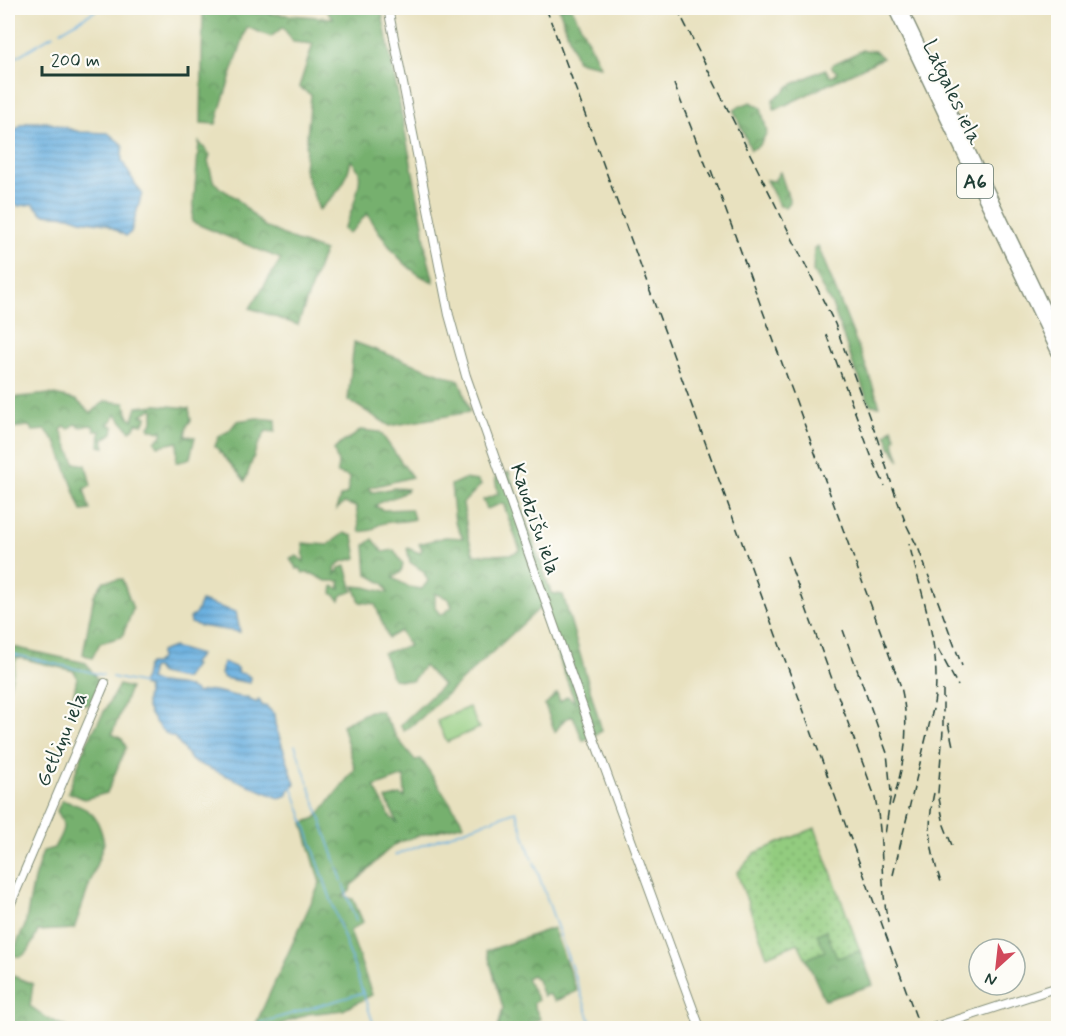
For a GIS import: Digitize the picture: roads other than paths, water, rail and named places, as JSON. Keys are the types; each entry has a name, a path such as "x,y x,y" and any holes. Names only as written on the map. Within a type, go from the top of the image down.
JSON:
{"highway":[{"name":"Latgales iela","path":"893,8 1059,336"},
{"name":"Latgales iela","path":"902,8 1059,355"}],"street":[{"name":"Kaudzīšu iela","path":"388,8 447,308 466,376 596,745 700,1029"},
{"name":"Getliņu iela","path":"8,910 105,683"},
{"path":"932,1029 1059,987"}],"water":[{"path":"29,122 47,122 80,132 108,133 123,145 122,160 142,193 131,232 126,236 106,224 69,216 43,214 33,204 18,206 8,200 8,136 21,125"},
{"path":"201,601 236,612 240,632 191,623 190,618 196,613"},
{"path":"173,647 200,655 192,664 195,665 185,679 160,674 156,668 152,668 149,680 185,686 198,693 216,691 248,697 257,703 258,700 260,701 262,706 266,706 274,714 275,724 295,784 289,790 288,795 279,798 192,761 174,737 165,733 153,719 146,702 148,688 143,686 142,681 149,664 155,664 160,659 160,652"},
{"path":"223,662 237,668 238,673 246,674 251,678 250,683 224,678 221,674"}],"waterway":[{"path":"61,31 100,8"},
{"path":"8,62 53,35"},
{"path":"8,653 103,675"},
{"path":"112,677 144,684"},
{"path":"295,745 356,921"},
{"path":"292,786 375,1028"},
{"path":"395,855 516,811 532,859"},
{"path":"534,862 593,1028"},
{"path":"260,1023 362,993"}],"railway":[{"path":"546,8 920,1028"},
{"path":"677,8 835,324 906,524 919,550 962,666"},
{"path":"674,84 711,178"},
{"path":"711,170 901,687 906,717 905,746 892,805"},
{"path":"826,334 872,458 885,486"},
{"path":"893,875 936,689 934,647 909,544"},
{"path":"787,556 874,794 880,826 888,922"},
{"path":"843,630 887,753 891,792 885,835"},
{"path":"938,649 958,686"},
{"path":"943,690 943,730 938,793 944,825 953,848"},
{"path":"948,723 953,746"},
{"path":"934,793 931,838 934,860 941,882"}]}
